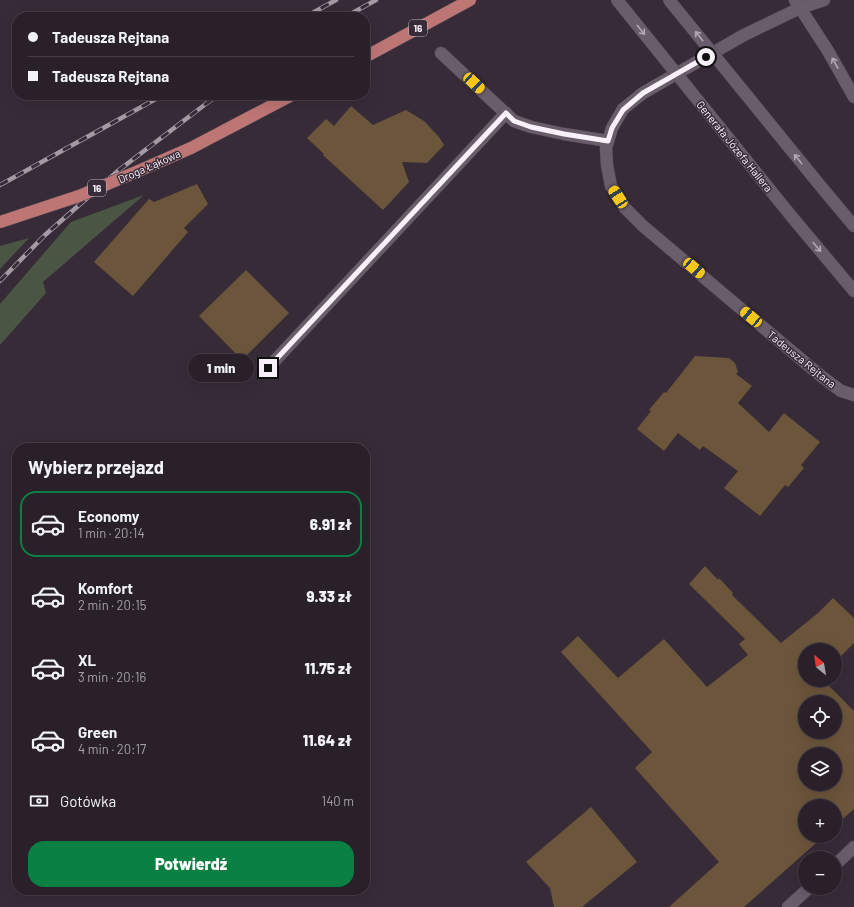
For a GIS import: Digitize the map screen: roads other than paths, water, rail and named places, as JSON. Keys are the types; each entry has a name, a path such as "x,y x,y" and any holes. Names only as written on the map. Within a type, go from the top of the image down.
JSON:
{"main road":[{"name":"16","path":"370,54 470,0"},
{"name":"Generała Józefa Hallera","path":"617,0 792,217 854,291"},
{"path":"669,0 854,226"},
{"name":"Tadeusza Rejtana","path":"824,0 798,4 643,93 623,110 612,128 606,148 607,165 611,186 626,208 643,226 821,376 841,391 854,395"},
{"path":"798,4 828,51 854,97"},
{"path":"441,53 514,121 531,127 608,141"},
{"name":"Droga Łąkowa","path":"0,222 79,196 136,172 191,148 282,100"},
{"path":"268,368 506,113"},
{"path":"842,859 854,848"},
{"path":"788,907 801,895"}],"railway":[{"path":"314,12 336,0"},
{"path":"354,12 376,0"},
{"path":"0,185 154,100"},
{"path":"0,281 45,235 119,170 212,100"}]}
